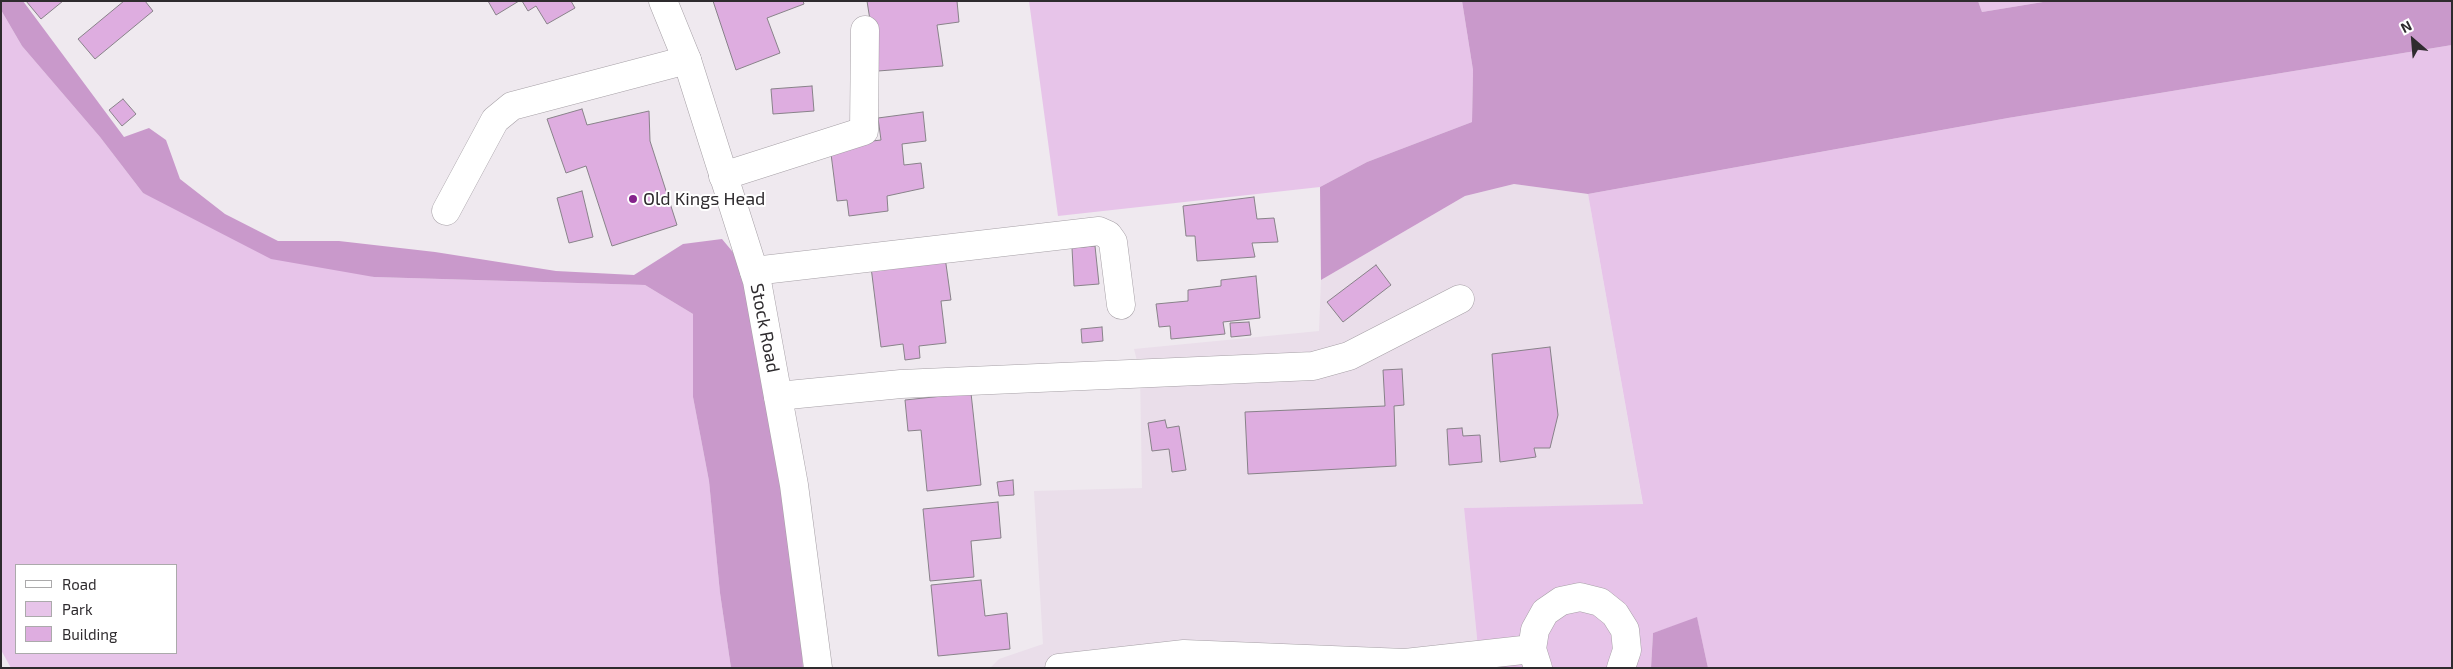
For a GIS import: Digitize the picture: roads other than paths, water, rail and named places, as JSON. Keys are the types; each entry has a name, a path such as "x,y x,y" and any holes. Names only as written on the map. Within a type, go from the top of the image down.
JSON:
{"main road":[{"name":"Stock Road","path":"662,1 687,60 754,271 794,484 818,668"},
{"path":"723,176 864,131 865,30"},
{"path":"446,211 495,120 512,106 687,60"},
{"path":"754,271 1099,231 1108,235 1113,242 1121,305"},
{"path":"778,396 901,384 1313,366 1349,356 1460,299"},
{"path":"1058,668 1184,654 1405,663 1535,659 1535,630 1545,612 1561,601 1580,597 1600,602 1616,614 1625,630 1627,650 1621,668"}],"place":[{"name":"Old Kings Head","path":"633,199"}]}
